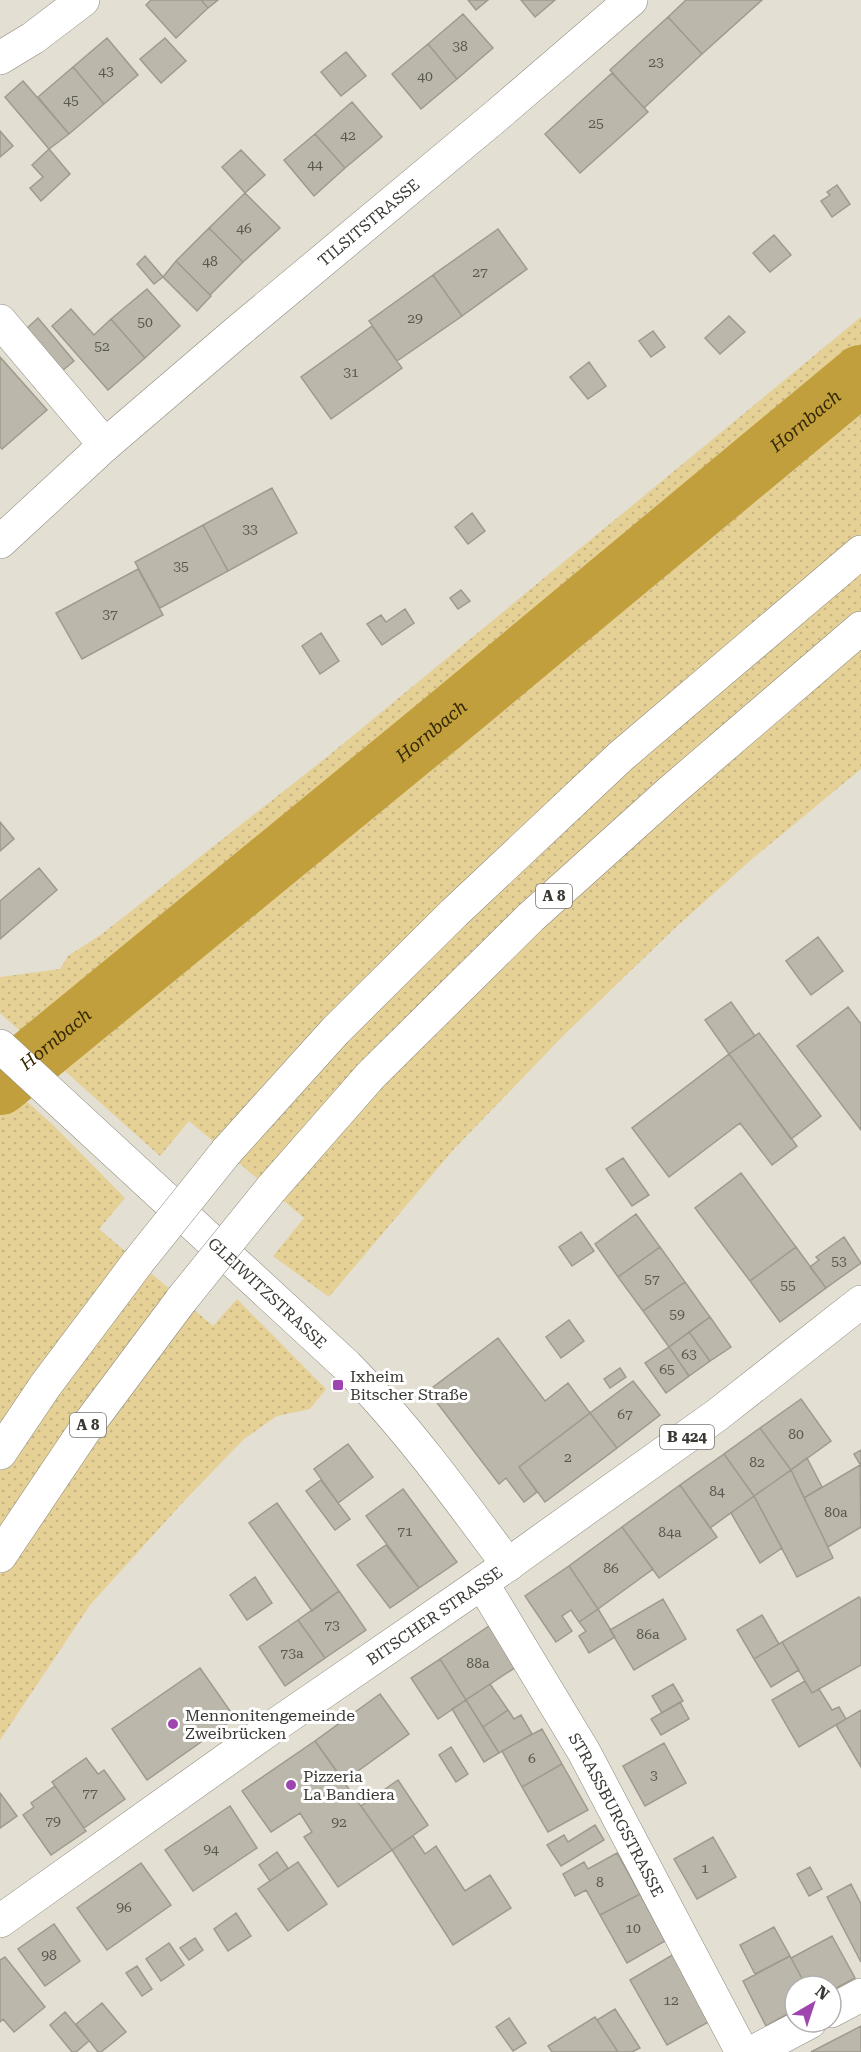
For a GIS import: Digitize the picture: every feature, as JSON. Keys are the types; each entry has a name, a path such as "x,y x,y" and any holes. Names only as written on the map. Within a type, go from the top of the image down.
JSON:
{"main road":[{"path":"0,58 33,38 83,0"},
{"name":"TILSITSTRASSE","path":"0,542 105,445 631,0"},
{"path":"0,321 105,445"},
{"path":"0,1453 45,1386 138,1262 226,1152 336,1030 454,913 621,756 861,552"},
{"name":"A 8","path":"0,1556 88,1425 182,1299 270,1189 371,1075 531,917 671,791 861,628"},
{"name":"GLEIWITZSTRASSE","path":"0,1046 316,1336 373,1393 423,1451 495,1574"},
{"name":"BITSCHER STRASSE","path":"0,1921 271,1728 495,1574 717,1415 861,1302"},
{"name":"STRASSBURGSTRASSE","path":"495,1574 584,1752 742,2052"},
{"path":"843,2005 861,1995"},
{"path":"753,2052 787,2034"}],"shaded area":[{"path":"861,317 861,769 752,859 675,928 564,1035 453,1150 329,1297 273,1256 304,1218 189,1121 160,1156 0,1013 0,977 60,969 68,956 102,934 327,757"},
{"path":"0,1077 54,1126 125,1198 99,1229 213,1326 237,1299 326,1389 310,1409 277,1416 244,1439 184,1501 90,1605 0,1740"}],"building":[{"path":"151,0 201,0 208,8 176,38 146,5"},
{"path":"201,0 218,0 208,8"},
{"path":"468,0 488,0 476,10"},
{"path":"521,0 555,0 535,17"},
{"path":"686,0 762,0 702,54 668,17"},
{"path":"463,14 493,48 457,79 428,44"},
{"path":"668,17 702,54 644,108 610,70"},
{"path":"107,38 138,75 104,104 73,67"},
{"path":"165,38 186,61 161,83 140,59"},
{"path":"428,44 457,79 421,109 392,74"},
{"path":"346,52 366,76 341,96 321,72"},
{"path":"73,67 104,104 69,134 38,97"},
{"path":"612,73 648,112 580,173 545,134"},
{"path":"23,81 69,134 49,149 5,97"},
{"path":"352,102 382,137 345,168 315,134"},
{"path":"0,131 13,146 0,157"},
{"path":"315,134 345,168 314,196 284,160"},
{"path":"49,149 70,174 41,201 30,188 43,177 32,165"},
{"path":"241,150 265,175 245,193 222,167"},
{"path":"837,185 850,204 832,217 821,201 830,195 827,192"},
{"path":"245,193 280,228 243,262 209,228"},
{"path":"209,228 243,262 210,295 176,261"},
{"path":"498,229 527,269 462,316 433,275"},
{"path":"774,235 791,255 770,272 753,253"},
{"path":"145,256 163,277 154,284 137,264"},
{"path":"176,261 211,296 197,311 163,277"},
{"path":"433,275 462,316 397,361 369,321"},
{"path":"147,289 180,326 145,358 111,319"},
{"path":"71,309 94,335 111,319 145,358 108,390 52,326"},
{"path":"729,316 745,332 720,354 705,338"},
{"path":"38,318 74,361 62,371 25,330"},
{"path":"372,326 402,368 331,419 301,377"},
{"path":"653,331 665,347 651,357 639,341"},
{"path":"0,357 47,410 2,449 0,447"},
{"path":"589,362 606,386 588,399 570,377"},
{"path":"272,488 297,533 228,571 203,525"},
{"path":"472,513 485,531 468,544 455,527"},
{"path":"203,525 228,571 160,608 135,562"},
{"path":"138,569 163,615 82,659 56,613"},
{"path":"461,590 470,601 458,609 450,598"},
{"path":"405,609 414,623 382,645 367,624 381,615 386,622"},
{"path":"321,633 339,661 320,674 302,646"},
{"path":"0,822 14,839 0,851"},
{"path":"39,868 57,890 0,939 0,901"},
{"path":"818,937 843,971 811,995 786,961"},
{"path":"731,1002 755,1036 729,1054 705,1020"},
{"path":"848,1007 861,1024 861,1130 797,1046"},
{"path":"759,1033 821,1116 791,1139 729,1054"},
{"path":"729,1054 797,1146 772,1165 740,1123 669,1177 632,1128"},
{"path":"623,1158 649,1195 632,1206 606,1169"},
{"path":"741,1173 796,1247 750,1281 695,1208"},
{"path":"636,1214 660,1247 618,1277 595,1244"},
{"path":"581,1232 594,1251 572,1266 559,1247"},
{"path":"844,1237 861,1263 826,1288 810,1267 819,1260 816,1257"},
{"path":"660,1247 685,1282 643,1311 618,1277"},
{"path":"796,1247 826,1288 780,1322 750,1281"},
{"path":"685,1282 710,1317 669,1347 643,1311"},
{"path":"710,1317 731,1347 710,1361 689,1332"},
{"path":"569,1320 584,1341 561,1358 546,1337"},
{"path":"689,1332 710,1361 689,1376 669,1347"},
{"path":"498,1338 545,1401 568,1383 590,1413 519,1467 537,1492 524,1502 506,1478 499,1484 428,1391"},
{"path":"669,1347 689,1376 666,1393 645,1363"},
{"path":"620,1368 626,1377 610,1388 604,1379"},
{"path":"633,1381 660,1415 617,1448 590,1413"},
{"path":"801,1399 831,1441 791,1470 760,1428"},
{"path":"590,1413 617,1448 545,1502 519,1467"},
{"path":"760,1428 791,1470 754,1496 724,1454"},
{"path":"348,1444 373,1477 338,1503 314,1469"},
{"path":"861,1450 861,1466 854,1454"},
{"path":"724,1454 754,1496 710,1528 680,1485"},
{"path":"807,1458 822,1487 804,1498 791,1470"},
{"path":"860,1465 861,1527 828,1547 804,1498"},
{"path":"791,1470 833,1558 797,1577 754,1496"},
{"path":"321,1480 350,1519 335,1530 306,1491"},
{"path":"680,1485 717,1537 659,1578 622,1527"},
{"path":"403,1489 457,1562 419,1588 366,1516"},
{"path":"754,1496 782,1548 760,1563 731,1513"},
{"path":"277,1503 339,1591 312,1611 249,1523"},
{"path":"622,1527 653,1569 598,1609 569,1566"},
{"path":"386,1545 419,1588 390,1608 357,1565"},
{"path":"569,1566 598,1609 579,1622 571,1610 562,1616 572,1631 556,1642 525,1596"},
{"path":"255,1577 272,1603 247,1620 230,1595"},
{"path":"339,1591 366,1630 325,1658 298,1620"},
{"path":"859,1597 861,1600 861,1665 812,1693 782,1642"},
{"path":"663,1599 686,1639 634,1670 610,1630"},
{"path":"598,1609 615,1637 589,1653 579,1636 586,1631 579,1622"},
{"path":"762,1615 779,1644 754,1659 737,1630"},
{"path":"298,1620 325,1658 285,1686 259,1647"},
{"path":"489,1626 516,1667 466,1700 440,1659"},
{"path":"782,1642 799,1670 771,1687 754,1659"},
{"path":"440,1659 466,1700 438,1719 411,1678"},
{"name":"Mennonitengemeinde Zweibrücken","path":"200,1668 235,1718 147,1780 112,1729"},
{"path":"805,1681 812,1693 819,1689 832,1710 839,1707 846,1719 799,1747 772,1700"},
{"path":"490,1684 508,1710 483,1727 466,1700"},
{"path":"673,1684 683,1701 662,1713 652,1696"},
{"path":"380,1694 409,1734 344,1781 315,1741"},
{"path":"466,1700 499,1753 484,1762 452,1709"},
{"path":"680,1702 689,1719 661,1735 651,1719"},
{"path":"508,1710 514,1719 521,1715 532,1734 499,1753 483,1727"},
{"path":"861,1710 861,1767 836,1725"},
{"path":"542,1729 562,1764 522,1787 502,1751"},
{"path":"315,1741 392,1850 338,1887 304,1837 312,1832 300,1813 271,1832 242,1791"},
{"path":"664,1743 686,1783 645,1806 623,1766"},
{"path":"451,1747 468,1774 456,1782 439,1755"},
{"path":"86,1758 98,1774 104,1770 125,1799 84,1828 52,1782"},
{"path":"562,1764 588,1810 548,1832 522,1787"},
{"path":"398,1780 428,1825 392,1850 361,1806"},
{"path":"55,1786 86,1831 51,1855 23,1815 34,1807 31,1803"},
{"path":"0,1793 17,1816 0,1828"},
{"path":"230,1806 257,1848 193,1891 165,1850"},
{"path":"595,1825 604,1840 561,1866 547,1845 564,1835 568,1842"},
{"path":"413,1836 425,1854 436,1846 465,1891 490,1875 511,1908 453,1945 392,1850"},
{"path":"713,1837 736,1877 697,1899 674,1859"},
{"path":"277,1852 288,1868 270,1881 259,1865"},
{"path":"617,1853 640,1894 600,1915 586,1890 575,1896 563,1874 584,1862 588,1869"},
{"path":"298,1862 327,1904 288,1931 258,1889"},
{"path":"141,1863 171,1905 107,1950 77,1908"},
{"path":"810,1867 822,1889 809,1896 797,1874"},
{"path":"851,1884 861,1904 861,1962 827,1897"},
{"path":"640,1894 665,1941 627,1963 600,1915"},
{"path":"236,1913 251,1936 228,1951 214,1929"},
{"path":"54,1924 80,1961 45,1986 18,1949"},
{"path":"774,1927 790,1956 755,1974 740,1945"},
{"path":"832,1936 855,1978 843,1984 843,1974 800,1974 791,1958"},
{"path":"195,1938 203,1950 189,1960 180,1948"},
{"path":"169,1943 184,1965 161,1981 146,1959"},
{"path":"674,1954 712,2020 667,2045 630,1980"},
{"path":"790,1956 800,1974 783,1974 783,2017 766,2026 743,1981"},
{"path":"5,1957 45,2007 14,2032 3,2019 0,2022 0,1960"},
{"path":"137,1966 152,1989 142,1996 126,1973"},
{"path":"102,2003 126,2032 98,2052 76,2024"},
{"path":"615,2009 640,2048 632,2052 618,2052 597,2020"},
{"path":"65,2012 89,2041 76,2052 72,2052 50,2025"},
{"path":"595,2017 618,2052 552,2052 548,2046"},
{"path":"509,2018 526,2043 513,2051 496,2027"},
{"path":"861,2026 861,2052 811,2052"}],"waterway":[{"name":"Hornbach","path":"0,1085 437,727 861,375"}],"place":[{"name":"Ixheim Bitscher Straße","path":"338,1385"},
{"name":"Mennonitengemeinde Zweibrücken","path":"173,1724"},
{"name":"Pizzeria La Bandiera","path":"291,1785"}]}
